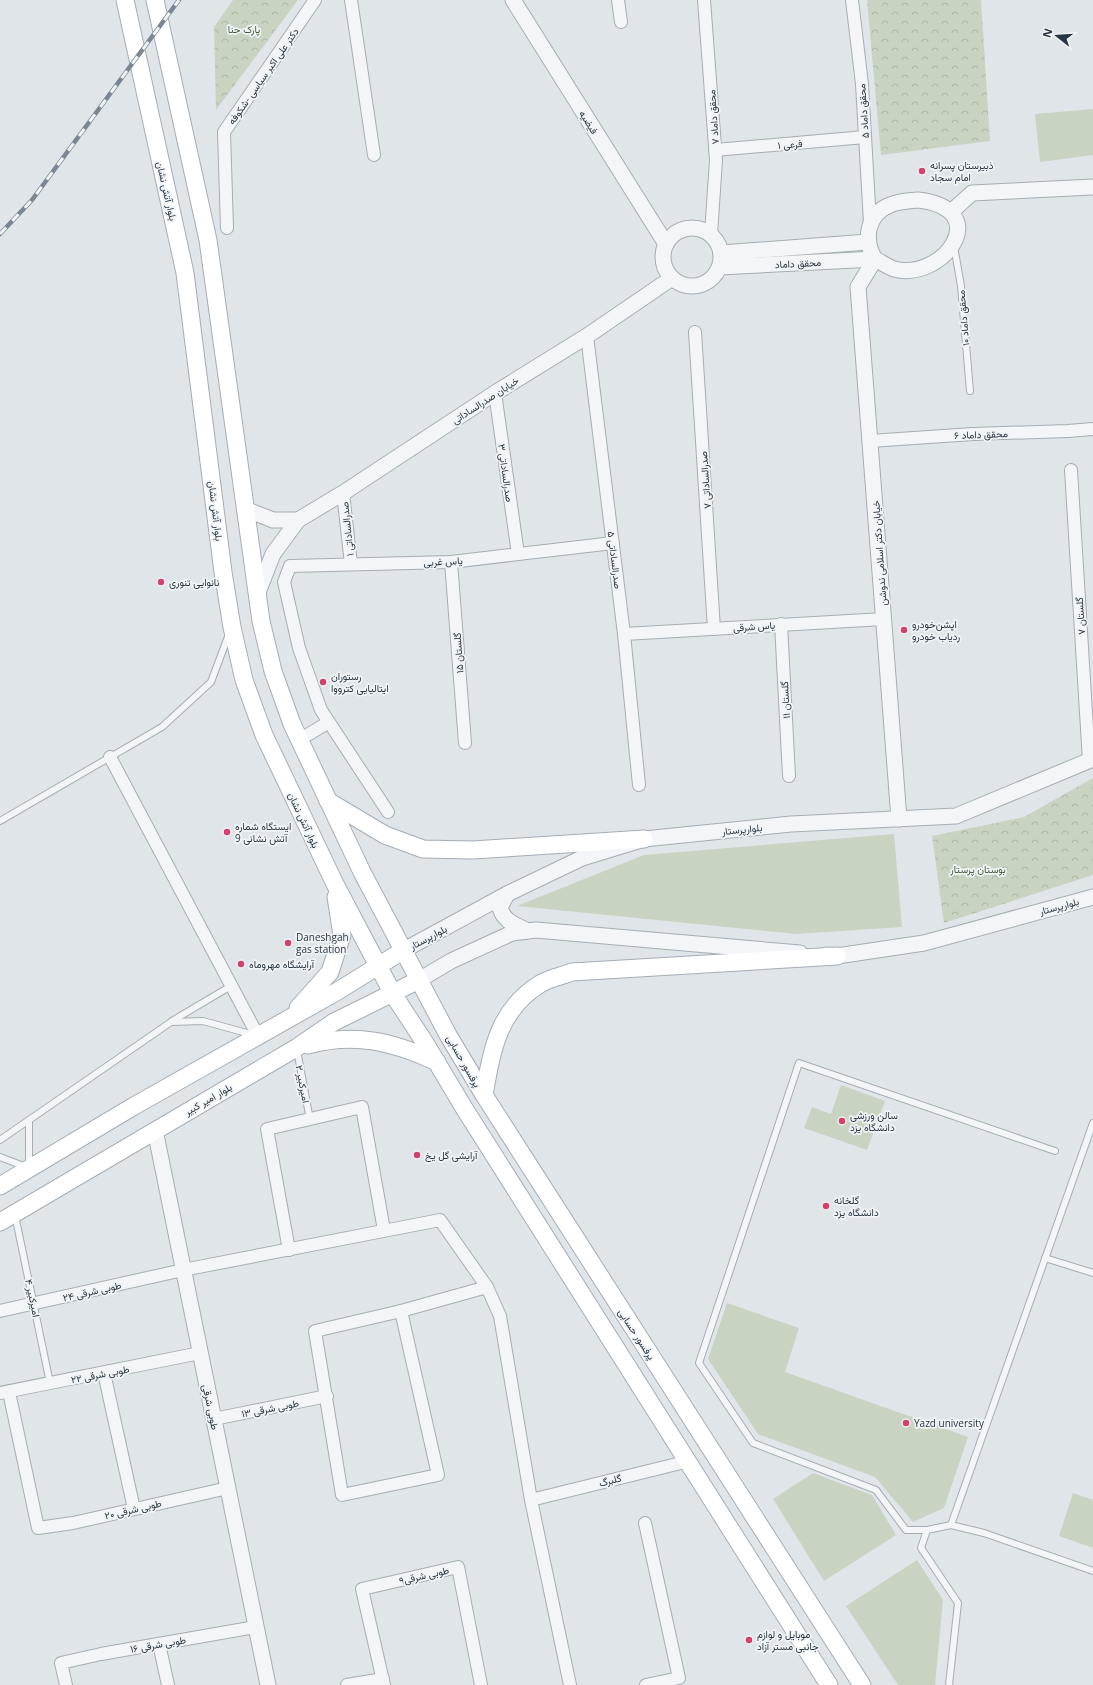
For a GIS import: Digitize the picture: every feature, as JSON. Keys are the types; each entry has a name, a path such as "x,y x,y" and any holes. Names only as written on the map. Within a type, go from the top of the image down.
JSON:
{"main road":[{"name":"بلوار آتش نشان","path":"124,0 186,273 223,572 232,627 244,680 264,735 335,884 393,994"},
{"path":"155,0 208,240 257,595 273,671 299,740 362,872 419,980"},
{"path":"328,801 385,835 423,849 473,850 644,839"},
{"path":"290,1017 330,972 342,935 335,884"},
{"path":"0,1186 378,967 404,950"},
{"path":"484,1095 489,1064 498,1033 514,1004 541,984 572,972 837,956"},
{"name":"بلوار امیر کبیر","path":"7,1218 296,1048 334,1022 419,980"},
{"name":"پرفسور حسابی","path":"419,980 484,1095 862,1685"},
{"path":"393,994 829,1685"},
{"path":"296,1048 326,1040 355,1038 411,1050 437,1062"}],"street":[{"name":"دکتر علی اکبر سیاسی -شکوفه","path":"228,228 224,132 315,0"},
{"path":"351,0 374,155"},
{"name":"فیضیه","path":"513,0 666,244"},
{"path":"618,0 620,22"},
{"name":"محقق داماد ۷","path":"704,0 715,150 711,234"},
{"name":"محقق داماد ۵","path":"852,0 862,84 870,223"},
{"name":"فرعی ۱","path":"715,150 865,137"},
{"path":"952,212 972,193 1093,187"},
{"path":"909,201 934,202 952,212 957,221 958,236 953,245 936,261 910,270 894,269 875,259 868,242 870,223 880,211 890,205 909,201"},
{"path":"686,228 699,229 711,234 720,246 721,260 716,275 702,285 693,287 684,285 672,278 663,262 663,253 666,244 671,237 686,228"},
{"name":"محقق داماد","path":"721,260 868,242"},
{"name":"محقق داماد","path":"721,260 875,259"},
{"name":"خيابان دکتر اسلامی ندوشن","path":"875,259 858,287 899,819"},
{"name":"خیابان صدرالساداتی","path":"298,520 343,493 495,393 587,336 672,278"},
{"name":"صدرالساداتی ۷","path":"695,332 714,629"},
{"name":"صدرالساداتی ۵","path":"587,336 624,634 639,785"},
{"name":"صدرالساداتی ۳","path":"495,393 518,554"},
{"name":"محقق داماد ۶","path":"870,441 973,434 1093,429"},
{"name":"گلستان ۷","path":"1071,470 1091,760"},
{"name":"صدرالساداتی ۱","path":"343,493 351,564"},
{"path":"245,510 272,520 298,520"},
{"path":"257,595 273,554 298,520"},
{"name":"یاس غربی","path":"329,722 321,710 299,648 284,582 290,566 451,562 613,543"},
{"name":"گلستان ۱۵","path":"451,562 465,744"},
{"name":"یاس شرقی","path":"624,634 884,619"},
{"name":"گلستان ۱۱","path":"781,624 789,776"},
{"path":"299,740 329,722 388,812"},
{"path":"110,757 258,1036"},
{"name":"بلوارپرستار","path":"404,950 507,894 582,858 644,839 791,824 956,816 1091,760"},
{"path":"507,894 500,908 502,913 506,919 528,931"},
{"name":"بلوارپرستار","path":"419,980 451,961 512,933 536,930 837,956 924,944 1093,897"},
{"path":"289,1250 267,1130 362,1107 384,1230"},
{"name":"طوبی شرقی","path":"155,1130 268,1685"},
{"name":"طوبی شرقی ۲۴","path":"0,1311 183,1270 440,1220 487,1287"},
{"path":"401,1311 438,1474 342,1495 315,1331 401,1311 487,1287 500,1316 531,1500 570,1685"},
{"name":"طوبی شرقی ۲۲","path":"4,1392 200,1353"},
{"path":"104,1373 134,1509"},
{"name":"طوبی شرقی ۲۰","path":"4,1392 38,1528 73,1523 228,1488"},
{"name":"طوبی شرقی ۱۳","path":"214,1419 326,1396"},
{"name":"گلبرگ","path":"531,1500 689,1461"},
{"path":"645,1523 679,1678 646,1685"},
{"name":"طوبی شرقی۹","path":"347,1685 384,1682 362,1589 458,1567 480,1685"},
{"name":"طوبی شرقی ۱۶","path":"66,1685 61,1663 101,1654 256,1627"},
{"path":"159,1644 168,1685"}],"lane":[{"name":"محقق داماد ۱۰","path":"953,245 960,286 970,391"},
{"path":"0,821 162,727 211,682 232,627"},
{"path":"0,1140 171,1022 231,986"},
{"path":"171,1022 203,1021 258,1036"},
{"name":"امیرکبیر ۲","path":"296,1048 310,1120"},
{"path":"1055,1151 799,1063 699,1363 753,1443 876,1490 906,1530 927,1530 951,1525 984,1533 1093,1571"},
{"path":"0,1157 29,1168 29,1120"},
{"path":"951,1525 1093,1123"},
{"name":"امیرکبیر ۴","path":"7,1218 34,1303 50,1384"},
{"path":"1045,1258 1093,1274"},
{"path":"927,1530 921,1548 958,1602 948,1685"}],"green space":[{"name":"پارک حنا","path":"233,0 298,0 216,110 214,27"},
{"path":"867,0 981,0 990,141 881,155"},
{"path":"1093,109 1093,155 1040,162 1035,114"},
{"name":"بوستان پرستار","path":"1093,778 1093,875 944,923 932,836 1024,817"},
{"path":"894,834 902,927 796,934 517,906 644,855"},
{"name":"سالن ورزشی دانشگاه یزد","path":"841,1085 885,1101 867,1150 804,1128 812,1107 831,1114"},
{"path":"727,1303 799,1328 785,1372 968,1437 944,1508 913,1522 875,1477 758,1434 708,1359"},
{"path":"813,1473 872,1495 896,1535 824,1581 773,1499"},
{"path":"1073,1493 1093,1500 1093,1548 1059,1536"},
{"path":"917,1560 943,1600 935,1685 898,1685 846,1606"}],"railway":[{"path":"0,234 32,200 179,0"}],"place":[{"name":"ذبیرستان پسرانه امام سجاد","path":"922,171"},
{"name":"نانوایی تنوری","path":"161,582"},
{"name":"اپشن‌خودرو ردیاب خودرو","path":"904,630"},
{"name":"رستوران ایتالیایی کترووا","path":"323,682"},
{"name":"ایستگاه شماره 9 آتش نشانی","path":"227,832"},
{"name":"Daneshgah gas station","path":"288,943"},
{"name":"آرایشگاه مهروماه","path":"241,964"},
{"name":"سالن ورزشی دانشگاه یزد","path":"842,1121"},
{"name":"آرایشی گل یخ","path":"417,1155"},
{"name":"گلخانه دانشگاه یزد","path":"826,1206"},
{"name":"Yazd university","path":"906,1423"},
{"name":"موبایل و لوازم جانبی مستر آزاد","path":"749,1640"}]}
